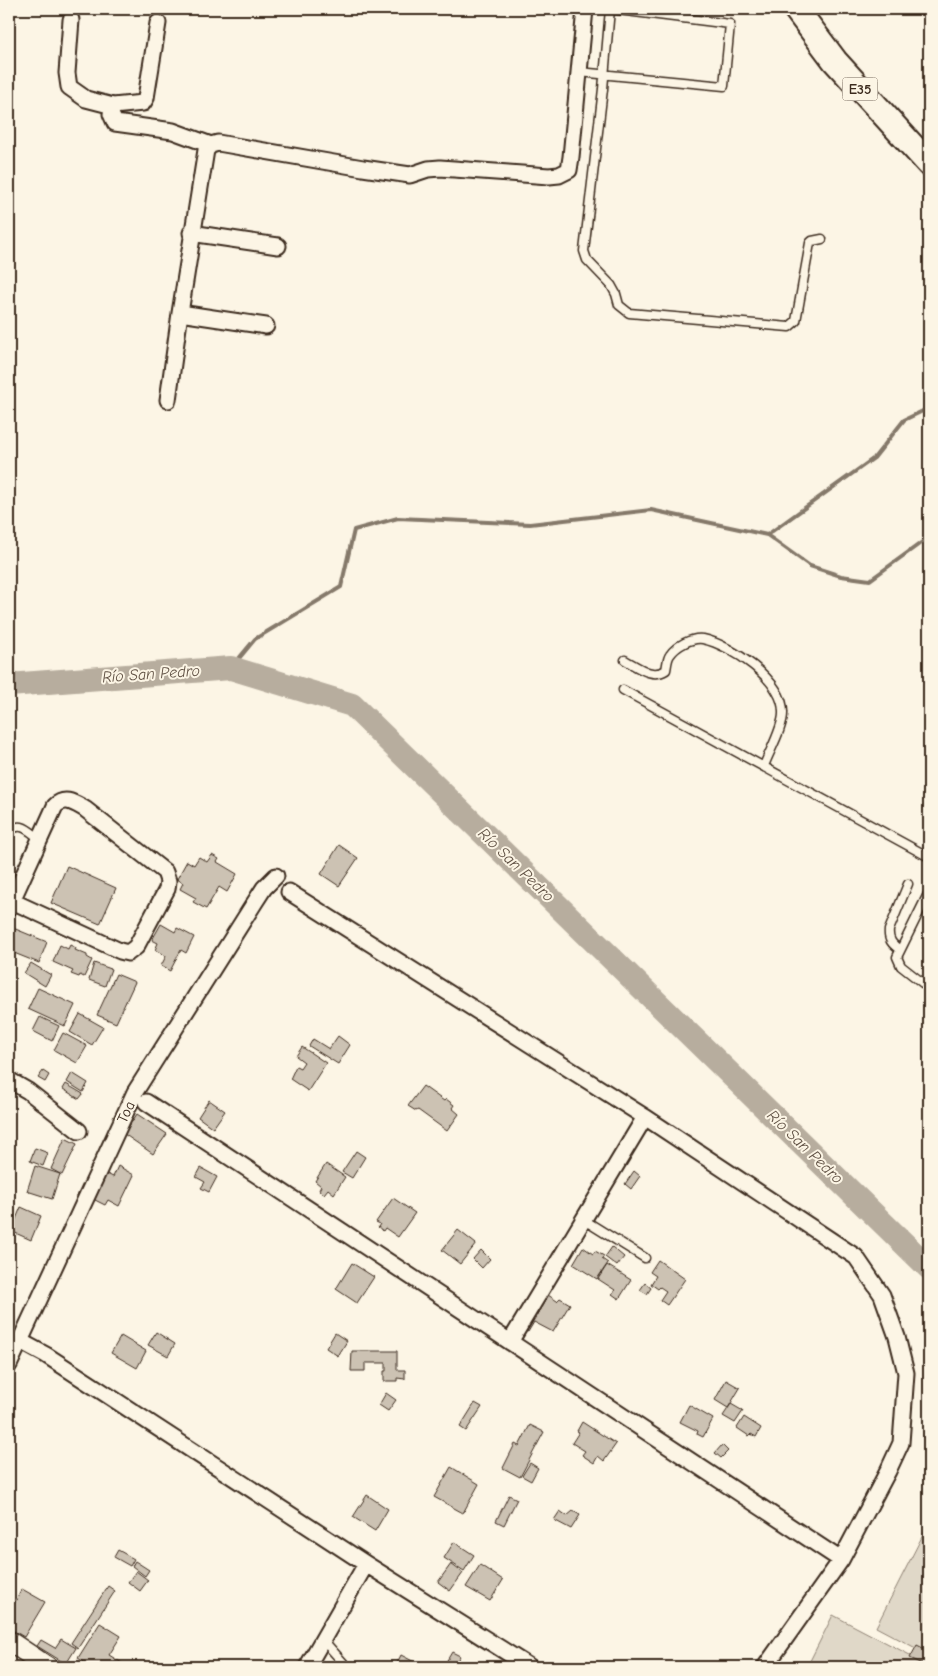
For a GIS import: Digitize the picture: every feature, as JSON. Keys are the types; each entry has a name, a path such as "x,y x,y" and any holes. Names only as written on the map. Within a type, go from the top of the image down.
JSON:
{"highway":[{"name":"E35","path":"796,9 835,62 929,164"}],"street":[{"path":"113,106 111,114 115,122 173,132 211,145 218,144 410,175 428,169 440,168 549,176 559,175 569,170 584,9"},
{"path":"71,20 67,73 69,87 86,99 113,106 143,103 146,98 158,23"},
{"path":"168,400 202,164 206,150 211,145"},
{"path":"192,232 278,246"},
{"path":"180,313 266,326"},
{"path":"70,800 85,809 165,872 168,881 167,889 136,947 128,953 120,951 11,897 55,806 61,801 70,800"},
{"name":"Toa","path":"9,1365 135,1092 254,902 276,876"},
{"path":"289,892 645,1117 856,1257 882,1294 898,1337 906,1373 901,1443 888,1472 841,1560 765,1667"},
{"path":"9,1080 28,1091 79,1131"},
{"path":"146,1102 841,1560"},
{"path":"510,1342 645,1117"},
{"path":"20,1341 46,1355 366,1564 530,1667"},
{"path":"307,1667 366,1564"},
{"path":"9,1641 48,1667"}],"lane":[{"path":"579,72 603,74 724,86 730,24 610,9 603,74 584,251 587,260 611,285 619,305 629,313 789,327 796,321 810,243 822,239"},
{"path":"625,660 652,674 658,674 666,670 670,656 678,647 689,641 701,639 724,647 744,658 763,674 779,697 784,712 764,766"},
{"path":"623,690 929,857"},
{"path":"9,832 19,826 40,839"},
{"path":"900,950 888,938 889,930 908,884"},
{"path":"929,892 897,957 901,966 929,988"},
{"path":"584,1220 645,1258"},
{"path":"322,1640 347,1667"}],"shaded area":[{"path":"929,1523 929,1655 876,1627"},
{"path":"833,1615 929,1665 929,1667 807,1667"}],"building":[{"path":"339,845 358,858 339,886 321,874"},
{"path":"212,855 219,859 217,862 237,874 227,892 219,887 206,909 193,902 196,898 180,889 183,883 177,879 187,861 194,865 199,857 207,862"},
{"path":"67,866 116,888 100,924 51,903"},
{"path":"161,924 175,932 177,928 194,937 186,953 181,950 170,971 161,966 166,956 155,950 158,943 152,940"},
{"path":"13,928 47,942 39,963 9,951 11,937 9,937"},
{"path":"60,945 68,949 70,945 92,960 84,977 71,974 73,971 53,962"},
{"path":"31,963 51,975 45,986 24,973"},
{"path":"94,963 111,969 105,986 89,980"},
{"path":"116,974 135,982 116,1023 97,1015"},
{"path":"38,988 75,1005 65,1026 28,1009"},
{"path":"80,1014 103,1027 92,1045 70,1032"},
{"path":"40,1017 59,1026 52,1041 33,1031"},
{"path":"63,1033 87,1046 77,1063 54,1050"},
{"path":"338,1036 350,1045 338,1064 309,1046 313,1039 329,1049"},
{"path":"302,1047 326,1063 308,1091 290,1079 296,1066 300,1068 304,1062 296,1056"},
{"path":"43,1071 49,1075 45,1082 38,1078"},
{"path":"72,1073 88,1083 83,1092 67,1082"},
{"path":"66,1084 83,1094 79,1099 63,1089"},
{"path":"423,1086 444,1101 446,1099 454,1105 452,1108 459,1114 447,1131 418,1110 416,1111 408,1106"},
{"path":"209,1100 225,1111 213,1128 198,1117"},
{"path":"137,1114 167,1134 153,1154 124,1134"},
{"path":"65,1138 77,1144 62,1175 51,1169"},
{"path":"35,1148 48,1153 43,1166 30,1161"},
{"path":"356,1151 365,1157 352,1178 342,1172"},
{"path":"326,1164 345,1177 334,1194 328,1189 324,1194 319,1190 321,1186 315,1181"},
{"path":"35,1166 60,1174 52,1199 27,1191"},
{"path":"118,1166 134,1175 119,1206 108,1200 105,1205 93,1199 105,1173 113,1177"},
{"path":"201,1168 217,1177 209,1192 201,1188 205,1182 196,1177"},
{"path":"634,1171 640,1176 631,1189 625,1184"},
{"path":"393,1198 415,1213 398,1237 385,1228 383,1231 378,1227 380,1224 376,1222"},
{"path":"21,1207 41,1216 31,1240 11,1231"},
{"path":"458,1230 476,1244 460,1264 442,1250"},
{"path":"583,1247 593,1254 595,1251 604,1256 602,1259 608,1263 597,1279 573,1264"},
{"path":"612,1247 624,1257 617,1266 605,1257"},
{"path":"481,1250 490,1259 482,1268 473,1259"},
{"path":"658,1260 685,1279 667,1305 660,1300 666,1291 660,1287 658,1289 651,1284 656,1276 650,1272"},
{"path":"352,1263 374,1277 357,1303 336,1289"},
{"path":"607,1265 631,1280 619,1299 612,1294 615,1290 598,1279"},
{"path":"645,1283 651,1288 647,1294 640,1290"},
{"path":"545,1293 557,1301 560,1298 570,1304 553,1332 534,1322 528,1332 523,1329"},
{"path":"156,1332 175,1344 168,1356 148,1345"},
{"path":"335,1333 347,1341 338,1356 326,1348"},
{"path":"121,1336 146,1351 137,1368 111,1353"},
{"path":"352,1351 397,1351 397,1370 405,1370 405,1379 397,1378 397,1381 384,1381 386,1363 365,1363 365,1371 351,1371"},
{"path":"726,1380 740,1388 728,1408 715,1400"},
{"path":"386,1393 396,1400 388,1411 379,1405"},
{"path":"475,1403 482,1407 466,1431 460,1427"},
{"path":"731,1404 743,1411 735,1423 723,1416"},
{"path":"689,1405 713,1419 703,1437 697,1434 698,1431 680,1422"},
{"path":"744,1417 761,1428 756,1437 751,1434 749,1436 737,1428"},
{"path":"582,1422 616,1444 604,1461 598,1456 594,1463 582,1455 585,1451 572,1443 579,1432 577,1431"},
{"path":"530,1425 544,1432 520,1477 503,1468 515,1444 519,1446"},
{"path":"722,1445 728,1451 721,1458 715,1453"},
{"path":"530,1463 538,1468 531,1481 522,1476"},
{"path":"451,1467 479,1484 463,1513 434,1497"},
{"path":"367,1495 388,1509 375,1531 353,1517"},
{"path":"509,1495 517,1499 504,1525 496,1521"},
{"path":"560,1511 567,1516 573,1511 580,1515 571,1529 554,1520"},
{"path":"454,1542 474,1555 464,1571 444,1558"},
{"path":"118,1550 134,1559 130,1566 114,1557"},
{"path":"135,1561 149,1570 145,1576 132,1566"},
{"path":"451,1564 463,1573 450,1591 438,1582"},
{"path":"480,1565 503,1580 490,1601 466,1587"},
{"path":"136,1571 148,1580 140,1591 128,1582"},
{"path":"108,1586 115,1591 78,1648 71,1643"},
{"path":"22,1589 45,1602 24,1637 9,1628 9,1613"},
{"path":"100,1623 121,1636 109,1655 122,1663 120,1667 92,1667 78,1658"},
{"path":"61,1639 76,1648 66,1664 37,1646 41,1640 55,1648"},
{"path":"917,1645 929,1651 929,1667 910,1658"},
{"path":"452,1652 460,1656 453,1667 443,1667"},
{"path":"401,1655 424,1667 395,1667"}],"waterway":[{"path":"767,535 874,458 904,420 929,408"},
{"path":"231,668 255,639 341,587 354,530 398,518 530,524 651,510 767,535 810,566 841,576 870,580 929,537"},
{"name":"Río San Pedro","path":"9,685 231,668 352,705 929,1268"}]}
